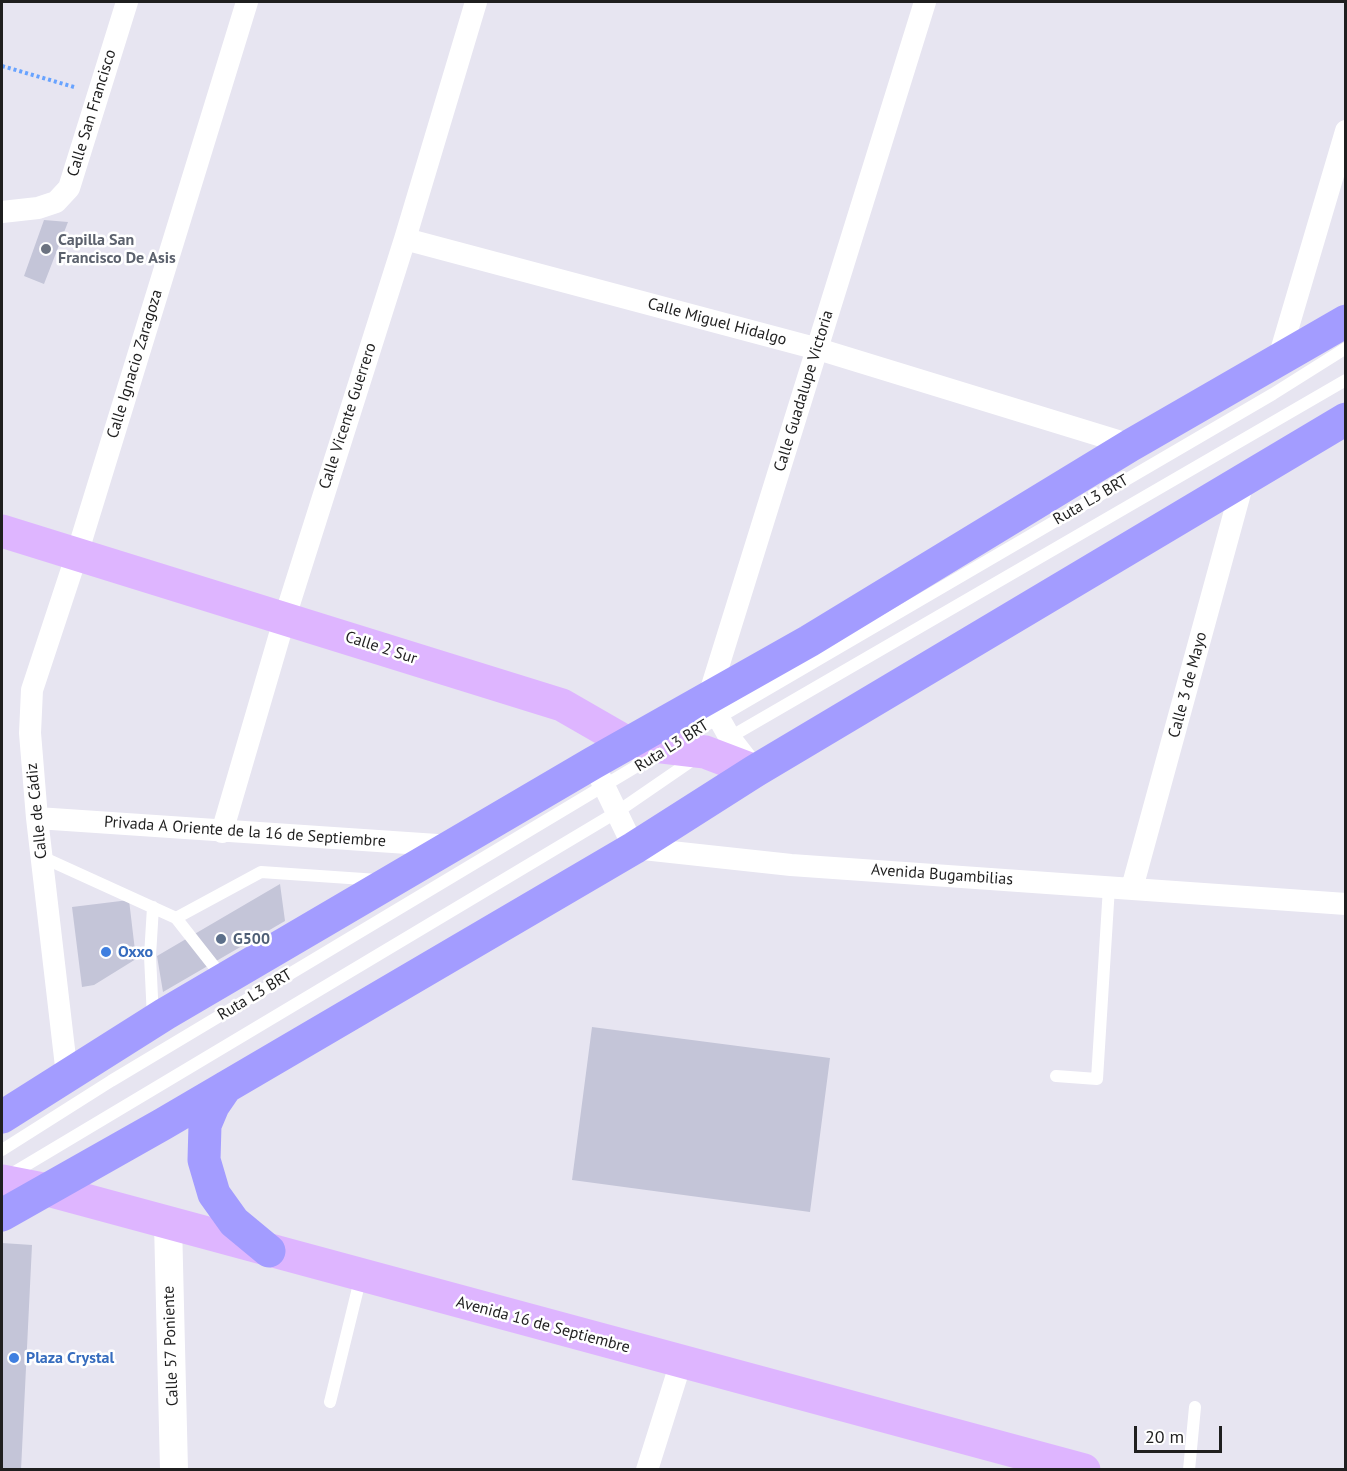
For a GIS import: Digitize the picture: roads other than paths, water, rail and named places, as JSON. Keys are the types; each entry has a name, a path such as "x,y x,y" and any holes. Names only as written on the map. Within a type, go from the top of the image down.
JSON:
{"main road":[{"path":"2,1117 153,1022 452,846 599,775 628,743 713,708 819,635 1131,445 1346,321"},
{"path":"2,1215 634,848 755,771 1346,419"},
{"name":"Calle 2 Sur","path":"2,531 285,617 562,705 628,743 669,747 718,745 755,771"},
{"path":"229,1084 213,1106 205,1125 204,1160 214,1194 234,1222 268,1251"},
{"name":"Avenida 16 de Septiembre","path":"2,1180 48,1190 1084,1470"}],"street":[{"name":"Calle San Francisco","path":"2,212 38,208 56,202 69,188 127,2"},
{"name":"Calle Ignacio Zaragoza","path":"77,554 247,2"},
{"name":"Calle Vicente Guerrero","path":"222,832 285,617 405,239 476,2"},
{"name":"Calle Guadalupe Victoria","path":"713,708 818,349 926,2"},
{"path":"1278,361 1346,131"},
{"name":"Calle Miguel Hidalgo","path":"405,239 818,349 1131,445"},
{"name":"Calle 3 de Mayo","path":"1132,888 1243,482"},
{"name":"Calle de Cádiz","path":"67,1075 37,818 30,733 32,690 77,554"},
{"path":"713,708 718,745"},
{"path":"599,775 634,848"},
{"name":"Privada A Oriente de la 16 de Septiembre","path":"37,818 452,846"},
{"name":"Avenida Bugambilias","path":"634,848 791,865 1346,904"},
{"name":"Calle 57 Poniente","path":"168,1223 174,1470"},
{"path":"647,1470 681,1362"}],"lane":[{"name":"Ruta L3 BRT","path":"2,1150 599,775 669,747 713,708 1273,394 1346,348"},
{"path":"2,1180 617,812 718,745 1346,380"},
{"path":"42,857 176,918 225,980"},
{"path":"176,918 261,872 392,881"},
{"path":"1056,1076 1098,1079 1109,887"},
{"path":"153,907 150,956 153,1022"},
{"path":"330,1402 361,1276"},
{"path":"1189,1470 1195,1407"}],"place":[{"name":"Capilla San Francisco De Asis","path":"46,249"},
{"name":"G500","path":"221,939"},
{"name":"Oxxo","path":"106,952"},
{"name":"Plaza Crystal","path":"14,1358"}]}
